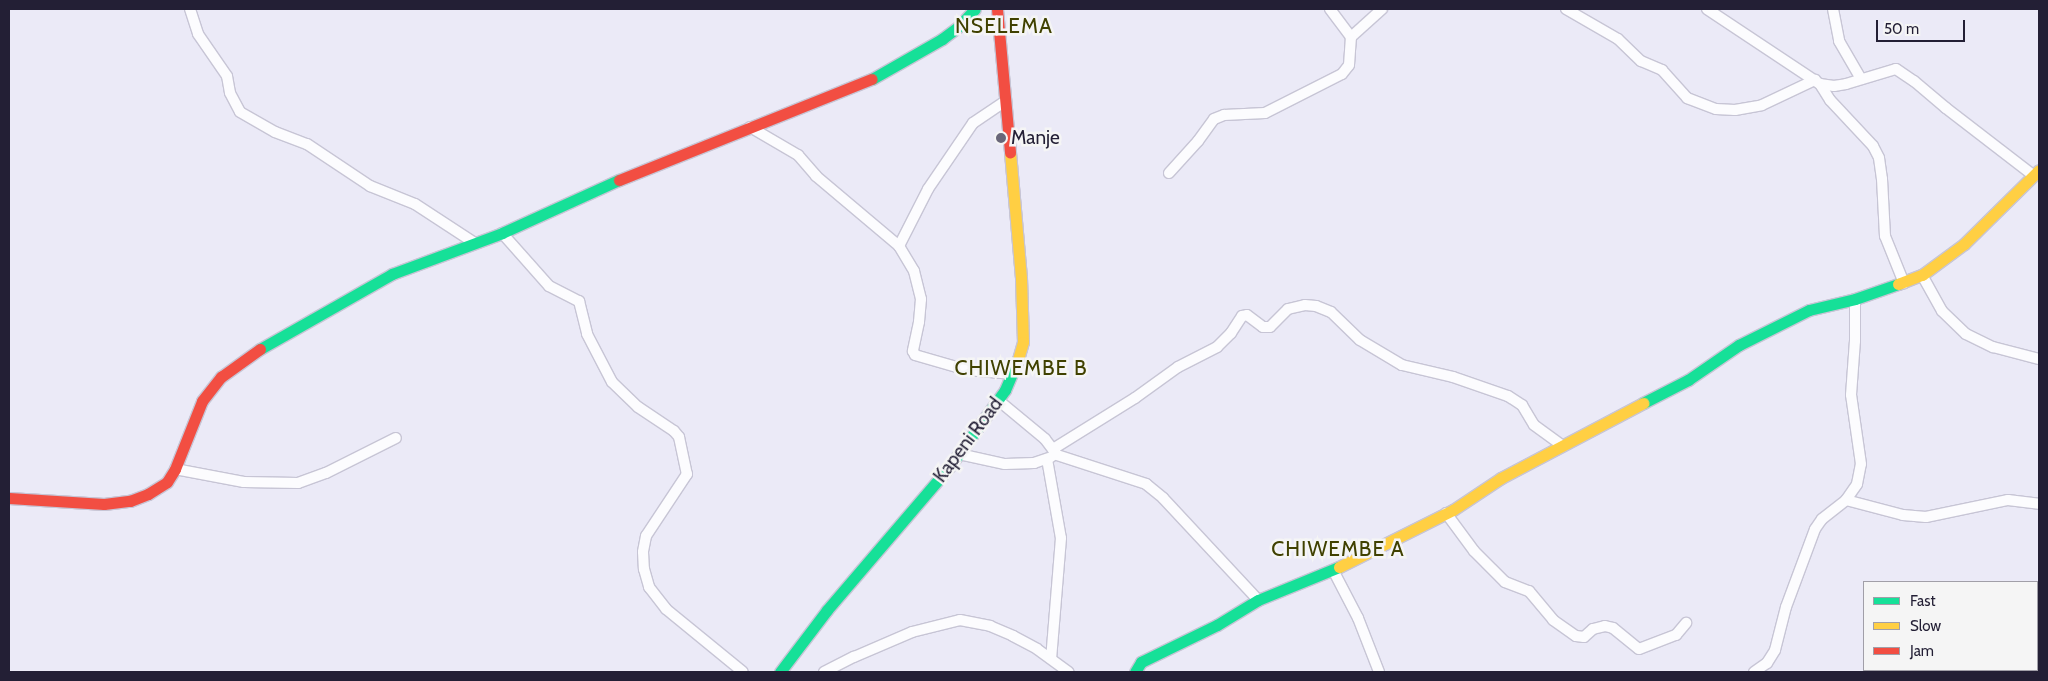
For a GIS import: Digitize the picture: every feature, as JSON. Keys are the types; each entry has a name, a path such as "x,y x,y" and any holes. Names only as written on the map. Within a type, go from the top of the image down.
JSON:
{"street":[{"path":"190,9 198,34 227,76 230,93 240,112 275,132 307,144 370,186 415,204 473,242"},
{"path":"9,498 29,498 88,504 118,503 130,501 159,488 167,482 175,469 189,429 202,401 221,377 234,366 392,274 473,242 502,233 569,201 883,75 942,39 959,26 975,9"},
{"name":"Kapeni Road","path":"780,672 822,617 959,454 998,400 1013,374 1023,342 1022,315 997,9"},
{"path":"1169,173 1198,141 1214,119 1224,115 1265,113 1342,74 1349,65 1351,37 1330,9"},
{"path":"1351,37 1382,9"},
{"path":"1566,9 1618,39 1641,61 1662,70 1687,98 1716,109 1735,110 1762,105 1818,82"},
{"path":"1135,672 1141,662 1217,625 1258,600 1333,570 1446,513 1501,478 1688,380 1748,340 1809,310 1855,299 1922,275 1964,244 2036,172 1901,71 1893,69 1834,86 1818,82 1707,9"},
{"path":"1833,9 1839,41 1861,79"},
{"path":"1818,82 1830,100 1873,146 1879,158 1885,203 1885,236 1904,283"},
{"path":"900,246 928,189 973,123 1006,101"},
{"path":"750,127 798,155 816,176 900,246 914,271 921,299 919,322 913,351 915,356 967,370 1013,374"},
{"path":"502,233 549,286 579,301 588,334 612,382 638,407 674,430 679,437 687,474 646,536 643,552 644,569 649,587 666,609 743,672"},
{"path":"1922,275 1942,311 1966,334 1993,347 2039,359"},
{"path":"1754,672 1767,663 1775,650 1786,607 1814,529 1822,519 1846,500 1857,484 1861,464 1851,395 1855,341 1855,299"},
{"path":"959,454 1005,464 1034,463 1052,454 1185,363 1217,347 1231,333 1242,316 1246,315 1263,327 1270,327 1288,309 1305,305 1316,306 1331,312 1360,340 1402,365 1453,377 1508,396 1522,405 1534,425 1562,445"},
{"path":"998,400 1045,440 1052,454 1061,538 1052,660"},
{"path":"175,469 244,482 298,483 326,473 396,438"},
{"path":"1052,454 1146,484 1163,498 1258,600"},
{"path":"1846,500 1903,515 1926,517 2008,500 2039,504"},
{"path":"1446,513 1474,551 1504,582 1529,591 1553,620 1576,636 1584,637 1592,630 1605,626 1613,628 1639,649 1676,635 1686,623"},
{"path":"1333,570 1358,618 1379,672"},
{"path":"824,672 912,632 960,620 990,626 1037,649 1069,672"}],"traffic: fast":[{"path":"872,79 942,39 959,26 975,9"},
{"path":"260,349 392,274 502,233 619,180"},
{"path":"1643,403 1688,380 1739,345 1809,310 1855,299 1898,284"},
{"path":"780,672 827,610 950,466 1005,390 1018,360"},
{"path":"1135,672 1141,662 1217,625 1258,600 1339,567"}],"traffic: slow":[{"path":"1010,152 1021,278 1023,342 1018,360"},
{"path":"1898,284 1922,275 1964,244 2039,170"},
{"path":"1339,567 1453,510 1501,478 1643,403"}],"traffic: jam":[{"path":"997,9 1010,152"},
{"path":"619,180 872,79"},
{"path":"9,498 104,504 130,501 148,494 167,482 175,469 202,401 221,377 260,349"}],"place":[{"name":"Manje","path":"1001,138"}],"district":[{"name":"NSELEMA","path":"1004,26"},
{"name":"CHIWEMBE B","path":"1021,368"},
{"name":"CHIWEMBE A","path":"1338,549"}]}
